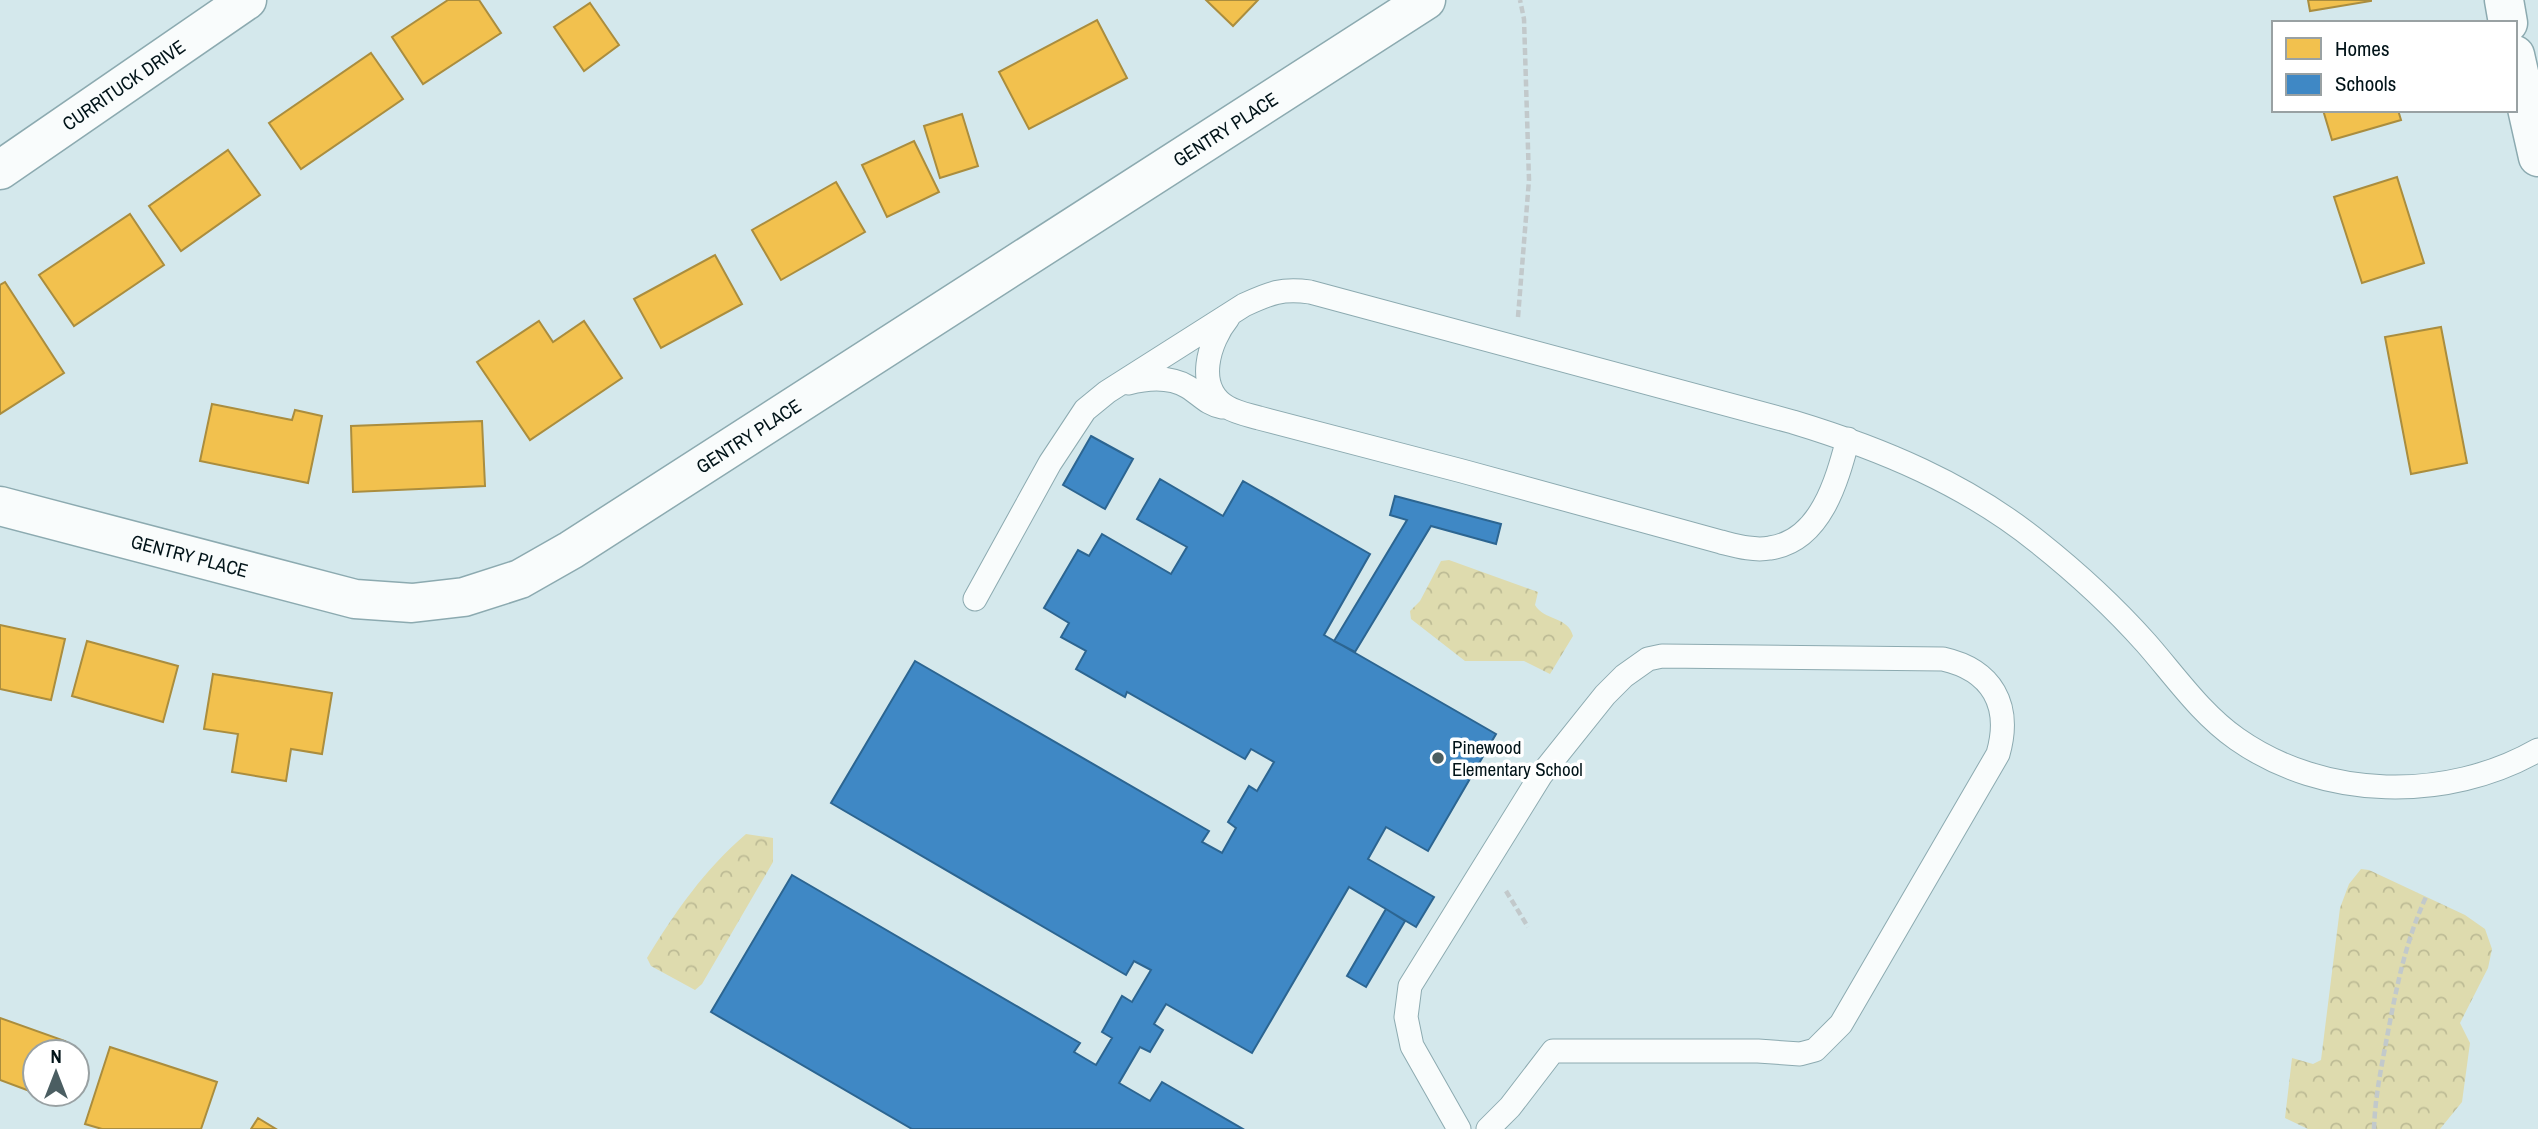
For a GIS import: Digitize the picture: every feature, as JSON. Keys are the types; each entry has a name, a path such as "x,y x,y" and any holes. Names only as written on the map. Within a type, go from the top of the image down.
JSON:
{"street":[{"name":"CURRITUCK DRIVE","path":"0,170 247,0"},
{"name":"GENTRY PLACE","path":"0,506 355,600 425,602 464,597 520,579 572,550 1426,0"},
{"path":"2504,0 2508,21"},
{"path":"2517,64 2538,157"}],"lane":[{"path":"975,600 1073,425 1085,410 1118,385 1232,313 1268,293 1299,290 1848,439 1928,472 2008,520 2085,581 2119,614 2214,720 2236,738 2287,766 2344,782 2403,787 2434,785 2492,771 2538,750"},
{"path":"1228,408 1214,394 1208,364 1214,337 1232,313"},
{"path":"1118,385 1143,379 1177,382 1189,387 1208,402 1259,418 1754,549 1786,544 1811,524 1832,491 1848,439"},
{"path":"1459,1129 1412,1046 1406,1017 1410,986 1541,775 1605,695 1630,670 1648,659 1662,656 1943,659 1961,663 1977,671 1989,683 2001,710 2002,740 1998,754 1841,1024 1827,1040 1815,1050 1800,1054 1758,1051 1553,1051 1510,1107 1488,1129"}],"path":[{"path":"1515,347 1530,180 1525,31 1520,0"},
{"path":"2374,1129 2375,1108 2396,988 2407,943 2426,897"}],"green space":[{"path":"1449,560 1538,592 1535,605 1544,614 1566,625 1573,636 1550,674 1524,661 1465,661 1411,619 1410,611 1420,601 1441,561"},
{"path":"746,834 773,838 773,862 702,984 695,990 651,966 647,958 692,892 717,862"},
{"path":"2361,869 2369,870 2465,915 2485,929 2492,949 2488,968 2460,1023 2470,1043 2462,1102 2440,1129 2308,1129 2285,1118 2292,1058 2313,1064 2321,1060 2340,908 2349,884"}],"building: Homes":[{"path":"448,0 479,0 501,33 423,84 392,37"},
{"path":"1206,0 1258,0 1233,26"},
{"path":"2308,0 2371,0 2371,1 2310,11"},
{"path":"590,3 619,45 584,71 554,27"},
{"path":"1097,20 1127,78 1029,129 999,72"},
{"path":"371,53 403,99 301,169 269,123"},
{"path":"2324,112 2399,112 2401,120 2332,140"},
{"path":"962,114 978,166 940,178 924,126"},
{"path":"914,141 939,192 887,217 862,165"},
{"path":"228,150 260,195 181,251 149,206"},
{"path":"2397,177 2424,263 2362,283 2334,197"},
{"path":"836,182 865,232 781,280 752,230"},
{"path":"130,214 164,265 74,326 39,275"},
{"path":"715,255 742,304 661,348 634,299"},
{"path":"5,282 64,373 0,414 0,285"},
{"path":"539,321 553,342 584,321 622,378 530,440 477,362"},
{"path":"2441,327 2467,463 2411,474 2385,337"},
{"path":"212,404 292,420 295,410 322,416 308,483 200,461"},
{"path":"482,421 485,486 353,492 351,426"},
{"path":"0,625 65,639 51,700 0,689"},
{"path":"87,641 178,666 163,722 72,696"},
{"path":"213,674 332,693 322,754 291,749 286,781 232,772 238,734 204,729"},
{"path":"0,1018 57,1038 21,1038 21,1088 0,1080"},
{"path":"110,1047 217,1082 201,1129 102,1129 85,1124"},
{"path":"258,1118 276,1129 251,1129"}],"building: Schools":[{"path":"1091,436 1133,459 1105,509 1063,485"},
{"name":"Pinewood Elementary School","path":"1160,479 1223,516 1243,481 1370,554 1324,635 1496,734 1428,851 1386,827 1368,859 1434,897 1416,927 1349,887 1252,1053 1166,1004 1154,1024 1163,1030 1150,1052 1140,1047 1119,1083 1150,1101 1162,1082 1243,1129 912,1129 711,1012 792,875 1080,1043 1074,1052 1096,1065 1112,1038 1102,1032 1122,996 1132,1002 1151,970 1134,961 1126,975 831,803 915,661 1209,831 1202,842 1222,853 1236,828 1228,822 1249,786 1257,791 1274,762 1251,749 1245,759 1127,692 1125,697 1076,669 1086,651 1061,637 1069,623 1044,608 1078,550 1089,556 1102,534 1171,574 1187,547 1137,519"},
{"path":"1395,496 1501,524 1496,544 1431,526 1355,652 1334,641 1407,520 1390,515"},
{"path":"1386,909 1405,921 1366,987 1347,976"}],"place":[{"name":"Pinewood Elementary School","path":"1438,758"}]}
